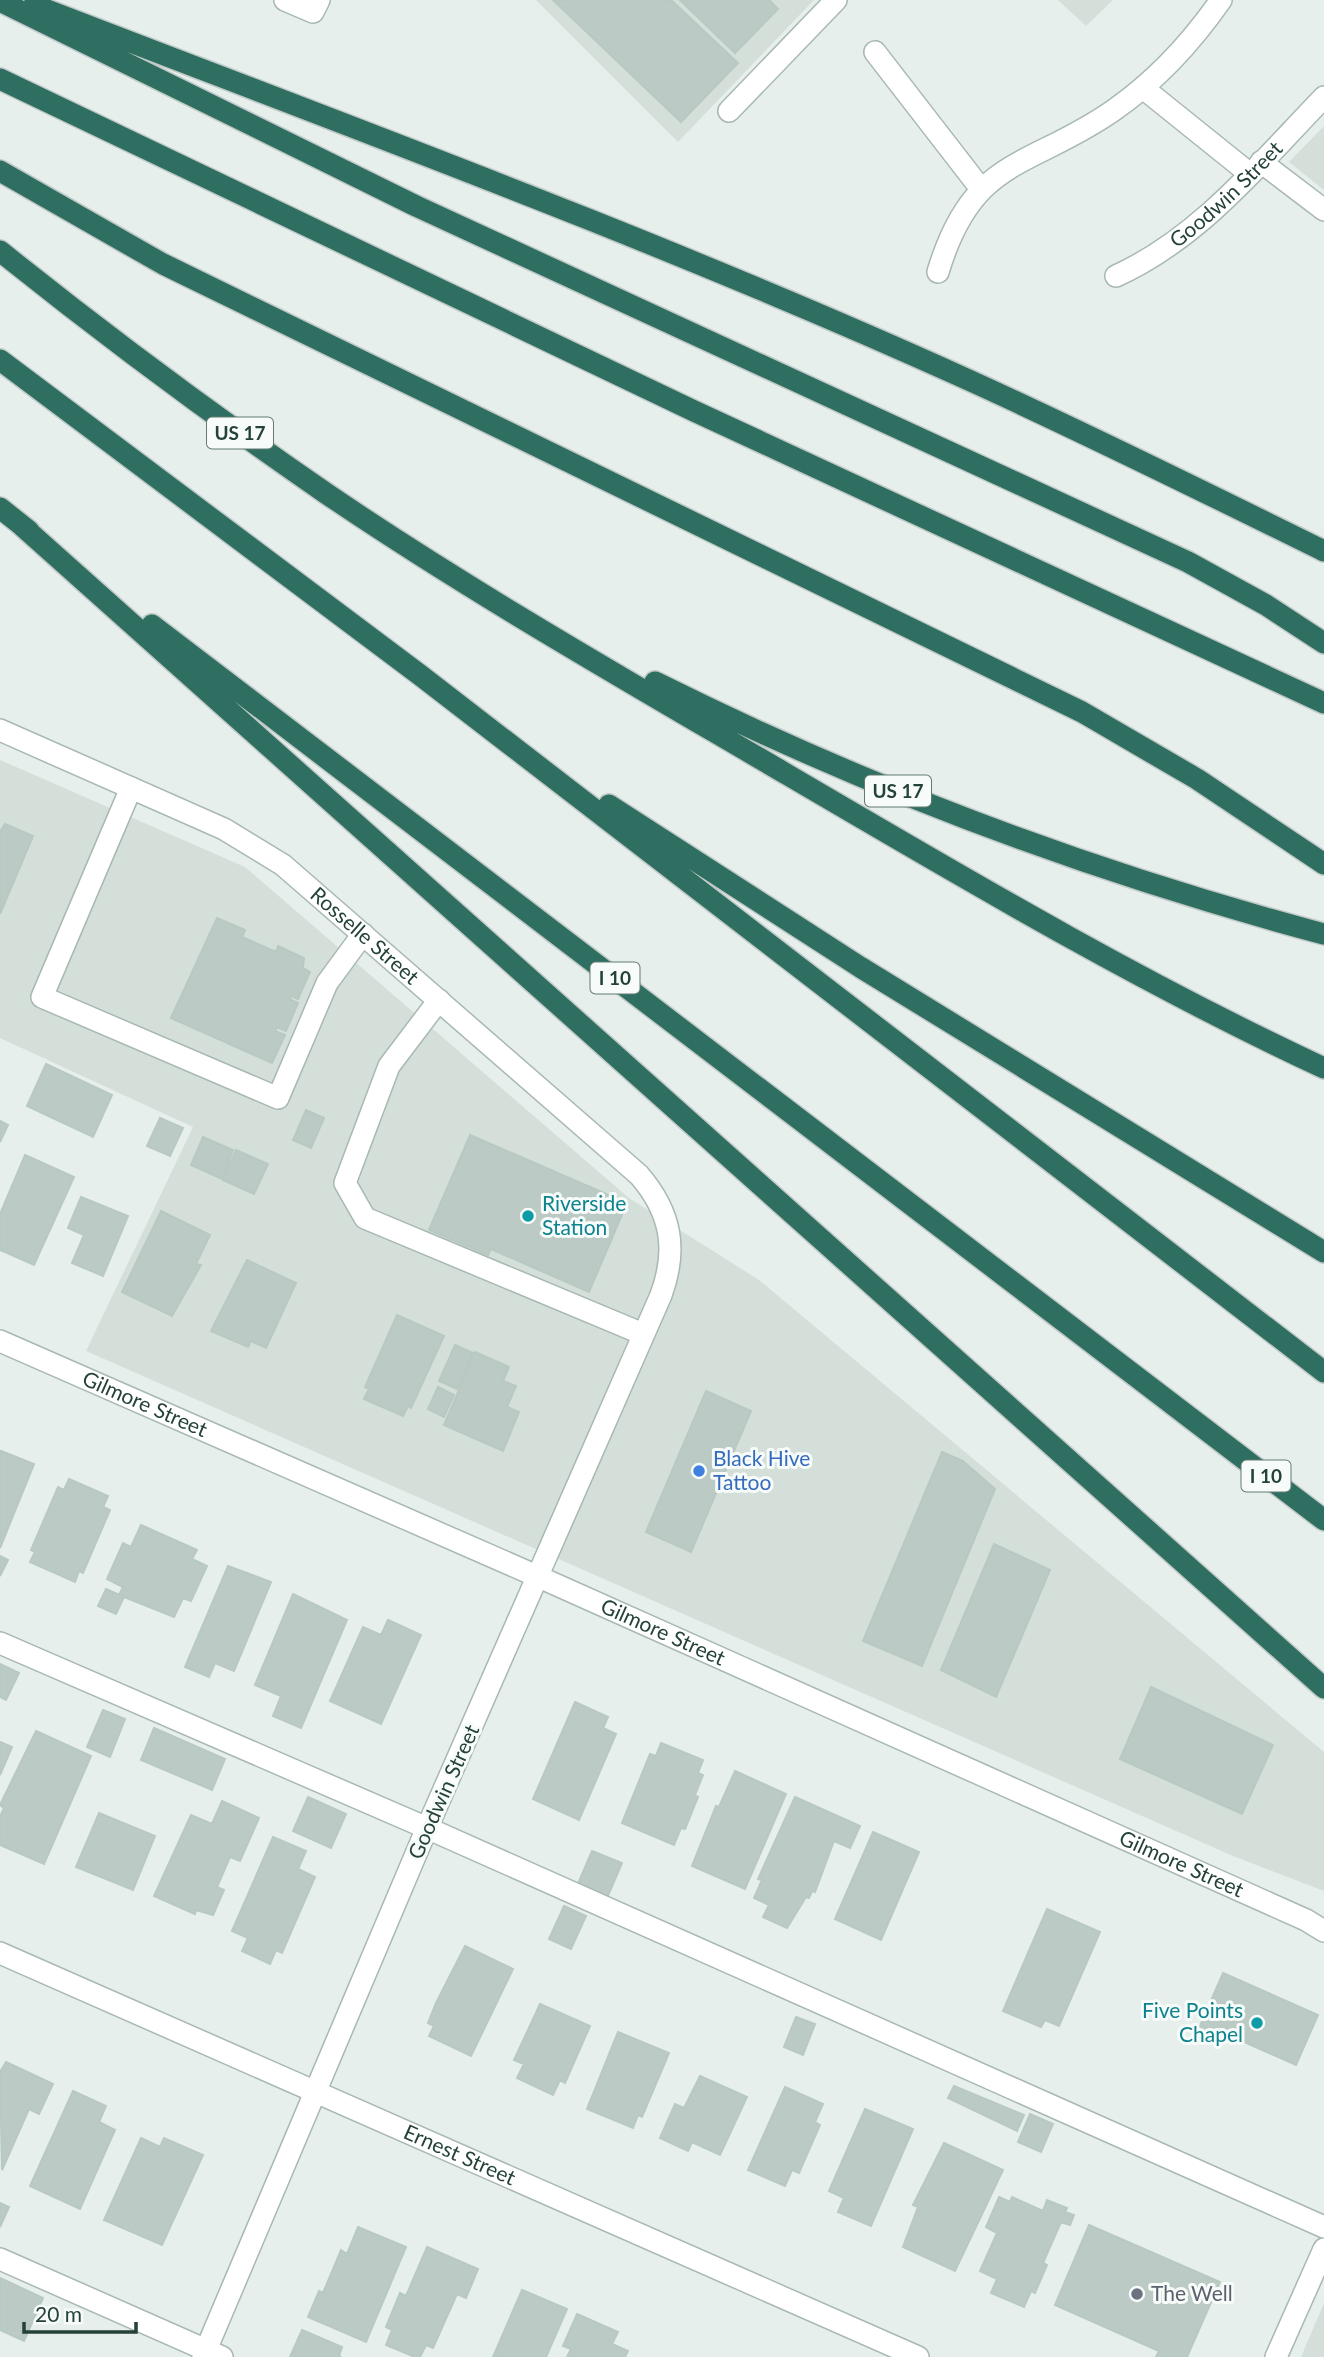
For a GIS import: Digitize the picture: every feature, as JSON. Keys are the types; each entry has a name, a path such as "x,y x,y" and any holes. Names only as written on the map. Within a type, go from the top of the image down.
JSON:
{"highway":[{"path":"22,0 547,204 780,299 961,377 1324,551"},
{"path":"0,1 404,201 1188,562 1266,605 1324,643"},
{"path":"0,79 694,411 1324,703"},
{"path":"0,171 163,264 981,663 1141,744 1254,815 1324,864"},
{"name":"US 17","path":"0,251 141,361 266,451 492,598 666,688 874,782 1122,874 1324,934"},
{"path":"0,360 420,675 1324,1372"},
{"name":"I 10","path":"0,508 1324,1520"},
{"path":"20,524 1324,1688"},
{"path":"492,598 1042,922 1197,1005 1324,1068"},
{"path":"420,675 754,900 1324,1252"}],"street":[{"path":"285,0 313,12 318,0"},
{"path":"729,111 836,0"},
{"path":"938,272 947,241 961,213 981,189 1022,159 1082,130 1143,88 1199,31 1221,0"},
{"path":"875,52 981,189"},
{"path":"1143,88 1255,168 1324,210"},
{"name":"Goodwin Street","path":"1116,276 1175,243 1255,168 1324,97"},
{"name":"Rosselle Street","path":"0,730 224,829 266,853 639,1175 658,1199 669,1225"},
{"path":"131,788 42,997 278,1098 327,983 363,934"},
{"path":"439,1000 389,1066 345,1182 365,1218 643,1334"},
{"name":"Goodwin Street","path":"210,2355 427,1828 643,1334 670,1265 669,1225"},
{"name":"Gilmore Street","path":"0,1341 539,1577 1293,1914 1324,1931"},
{"path":"0,1643 427,1828 1324,2227"},
{"name":"Ernest Street","path":"0,1952 919,2357"},
{"path":"1276,2357 1324,2249"},
{"path":"0,2259 210,2355"}],"shaded area":[{"path":"536,0 814,0 678,142"},
{"path":"1058,0 1113,0 1086,26"},
{"path":"1324,126 1324,190 1289,162"},
{"path":"0,760 245,867 629,1198 759,1280 1324,1752 1324,1891 1233,1856 86,1351 193,1127 0,1038"},
{"path":"1324,2303 1324,2357 1301,2357"}],"building":[{"path":"553,0 671,0 738,63 681,122"},
{"path":"680,0 769,0 778,9 735,53"},
{"path":"5,824 33,836 0,914 0,832"},
{"path":"217,918 245,930 242,937 276,952 278,946 304,958 303,968 310,972 298,999 291,996 289,999 298,1003 286,1031 277,1027 275,1031 285,1035 272,1063 171,1018"},
{"path":"46,1064 112,1095 93,1137 27,1106"},
{"path":"306,1110 324,1118 311,1148 293,1140"},
{"path":"160,1118 183,1128 170,1156 147,1146"},
{"path":"0,1121 8,1125 0,1142"},
{"name":"Riverside Station","path":"470,1135 627,1203 589,1292 491,1249 488,1255 429,1230"},
{"path":"203,1137 233,1150 222,1179 191,1165"},
{"path":"236,1150 268,1164 254,1194 223,1180"},
{"path":"25,1155 74,1177 34,1265 0,1250 0,1214"},
{"path":"81,1197 128,1216 103,1276 72,1263 84,1235 68,1228"},
{"path":"161,1211 210,1235 196,1264 201,1265 172,1316 122,1292"},
{"path":"247,1260 296,1283 266,1348 251,1341 248,1347 211,1331"},
{"path":"397,1315 444,1336 411,1408 408,1406 403,1416 364,1399 369,1389 365,1387"},
{"path":"455,1345 473,1353 457,1389 439,1381"},
{"path":"475,1352 509,1367 503,1381 516,1386 507,1407 519,1412 503,1451 444,1425"},
{"path":"438,1387 454,1395 444,1417 428,1409"},
{"name":"Black Hive Tattoo","path":"706,1391 751,1411 691,1552 646,1532"},
{"path":"1,1451 34,1464 0,1548 0,1454"},
{"path":"942,1452 963,1461 995,1489 922,1666 863,1641"},
{"path":"69,1479 108,1496 103,1507 110,1510 83,1573 79,1571 75,1582 30,1562 35,1552 31,1550 58,1487 64,1490"},
{"path":"141,1525 197,1550 192,1559 207,1566 191,1601 183,1598 174,1617 119,1595 123,1587 107,1579 123,1543 131,1547"},
{"path":"994,1544 1050,1570 996,1697 941,1670"},
{"path":"0,1556 8,1560 0,1576"},
{"path":"228,1566 271,1582 234,1671 215,1663 209,1677 185,1667"},
{"path":"106,1589 124,1597 116,1614 98,1606"},
{"path":"293,1594 347,1620 301,1728 273,1716 281,1696 255,1685"},
{"path":"388,1620 421,1635 381,1724 330,1701 363,1627 381,1635"},
{"path":"0,1664 19,1673 6,1700 0,1697"},
{"path":"1151,1687 1273,1745 1242,1814 1120,1759"},
{"path":"575,1702 608,1717 603,1728 616,1734 579,1820 533,1799"},
{"path":"103,1710 125,1719 110,1757 87,1747"},
{"path":"154,1728 225,1759 212,1790 141,1760"},
{"path":"36,1731 91,1756 44,1864 0,1845 0,1817 4,1808 0,1805"},
{"path":"0,1742 12,1747 0,1775"},
{"path":"661,1743 703,1760 698,1773 703,1775 695,1795 698,1797 685,1829 681,1828 674,1845 622,1823 650,1754 656,1756"},
{"path":"735,1771 786,1794 745,1889 692,1866 716,1806 719,1807"},
{"path":"308,1797 346,1814 331,1848 293,1831"},
{"path":"795,1797 860,1826 850,1848 834,1841 815,1892 812,1891 809,1898 806,1897 787,1928 763,1917 769,1905 754,1898 762,1880 758,1879"},
{"path":"222,1801 259,1818 240,1861 230,1857 217,1887 224,1890 213,1915 196,1910 195,1914 154,1896 191,1815 212,1824"},
{"path":"99,1813 155,1836 133,1890 76,1867"},
{"path":"873,1832 919,1852 881,1940 835,1919"},
{"path":"273,1837 306,1851 298,1869 315,1877 282,1953 276,1950 270,1964 242,1951 248,1938 232,1931"},
{"path":"592,1851 622,1863 607,1898 577,1886"},
{"path":"564,1906 586,1916 571,1949 549,1939"},
{"path":"1047,1909 1100,1932 1059,2026 1045,2020 1041,2027 1003,2011"},
{"path":"465,1946 513,1969 471,2056 429,2036 434,2026 428,2023"},
{"name":"Five Points Chapel","path":"1223,1973 1318,2015 1296,2065 1222,2032 1217,2044 1196,2035"},
{"path":"540,2004 590,2026 565,2083 560,2080 553,2095 517,2078 524,2064 514,2060"},
{"path":"796,2017 815,2024 803,2055 784,2047"},
{"path":"618,2032 669,2053 642,2117 638,2115 633,2128 587,2109"},
{"path":"6,2062 53,2084 39,2114 29,2109 2,2170 0,2072"},
{"path":"700,2076 747,2097 720,2155 692,2142 688,2151 660,2138 675,2104 684,2108"},
{"path":"954,2086 1024,2115 1017,2131 948,2098"},
{"path":"785,2087 823,2104 815,2122 820,2125 799,2173 792,2170 785,2186 748,2170"},
{"path":"73,2091 106,2106 99,2122 115,2130 80,2209 30,2186"},
{"path":"865,2109 913,2129 871,2226 838,2212 844,2198 829,2191"},
{"path":"1030,2114 1053,2124 1041,2152 1018,2142"},
{"path":"141,2138 160,2147 164,2138 203,2155 162,2245 104,2220"},
{"path":"944,2143 1003,2170 955,2271 903,2247 918,2207 913,2205"},
{"path":"999,2197 1010,2202 1012,2197 1043,2211 1047,2200 1067,2208 1065,2212 1074,2215 1070,2225 1061,2222 1043,2263 1047,2265 1035,2293 1031,2291 1024,2307 991,2293 997,2279 980,2271 997,2233 986,2227"},
{"path":"0,2203 9,2207 0,2227"},
{"name":"The Well","path":"1089,2225 1220,2282 1187,2357 1156,2357 1159,2351 1055,2305"},
{"path":"358,2227 406,2247 366,2342 308,2317 319,2291 323,2293 341,2250 347,2254"},
{"path":"427,2247 478,2269 466,2298 457,2294 433,2348 426,2345 420,2357 415,2357 386,2345 392,2330 386,2327 400,2293 406,2296"},
{"path":"0,2278 43,2298 24,2341 0,2330"},
{"path":"522,2290 567,2309 546,2357 493,2357"},
{"path":"577,2314 618,2332 612,2344 628,2351 625,2357 567,2357 571,2349 563,2346"},
{"path":"302,2330 342,2347 341,2357 290,2357"}],"place":[{"name":"Riverside Station","path":"528,1216"},
{"name":"Black Hive Tattoo","path":"699,1471"},
{"name":"Five Points Chapel","path":"1257,2023"},
{"name":"The Well","path":"1137,2294"}]}
